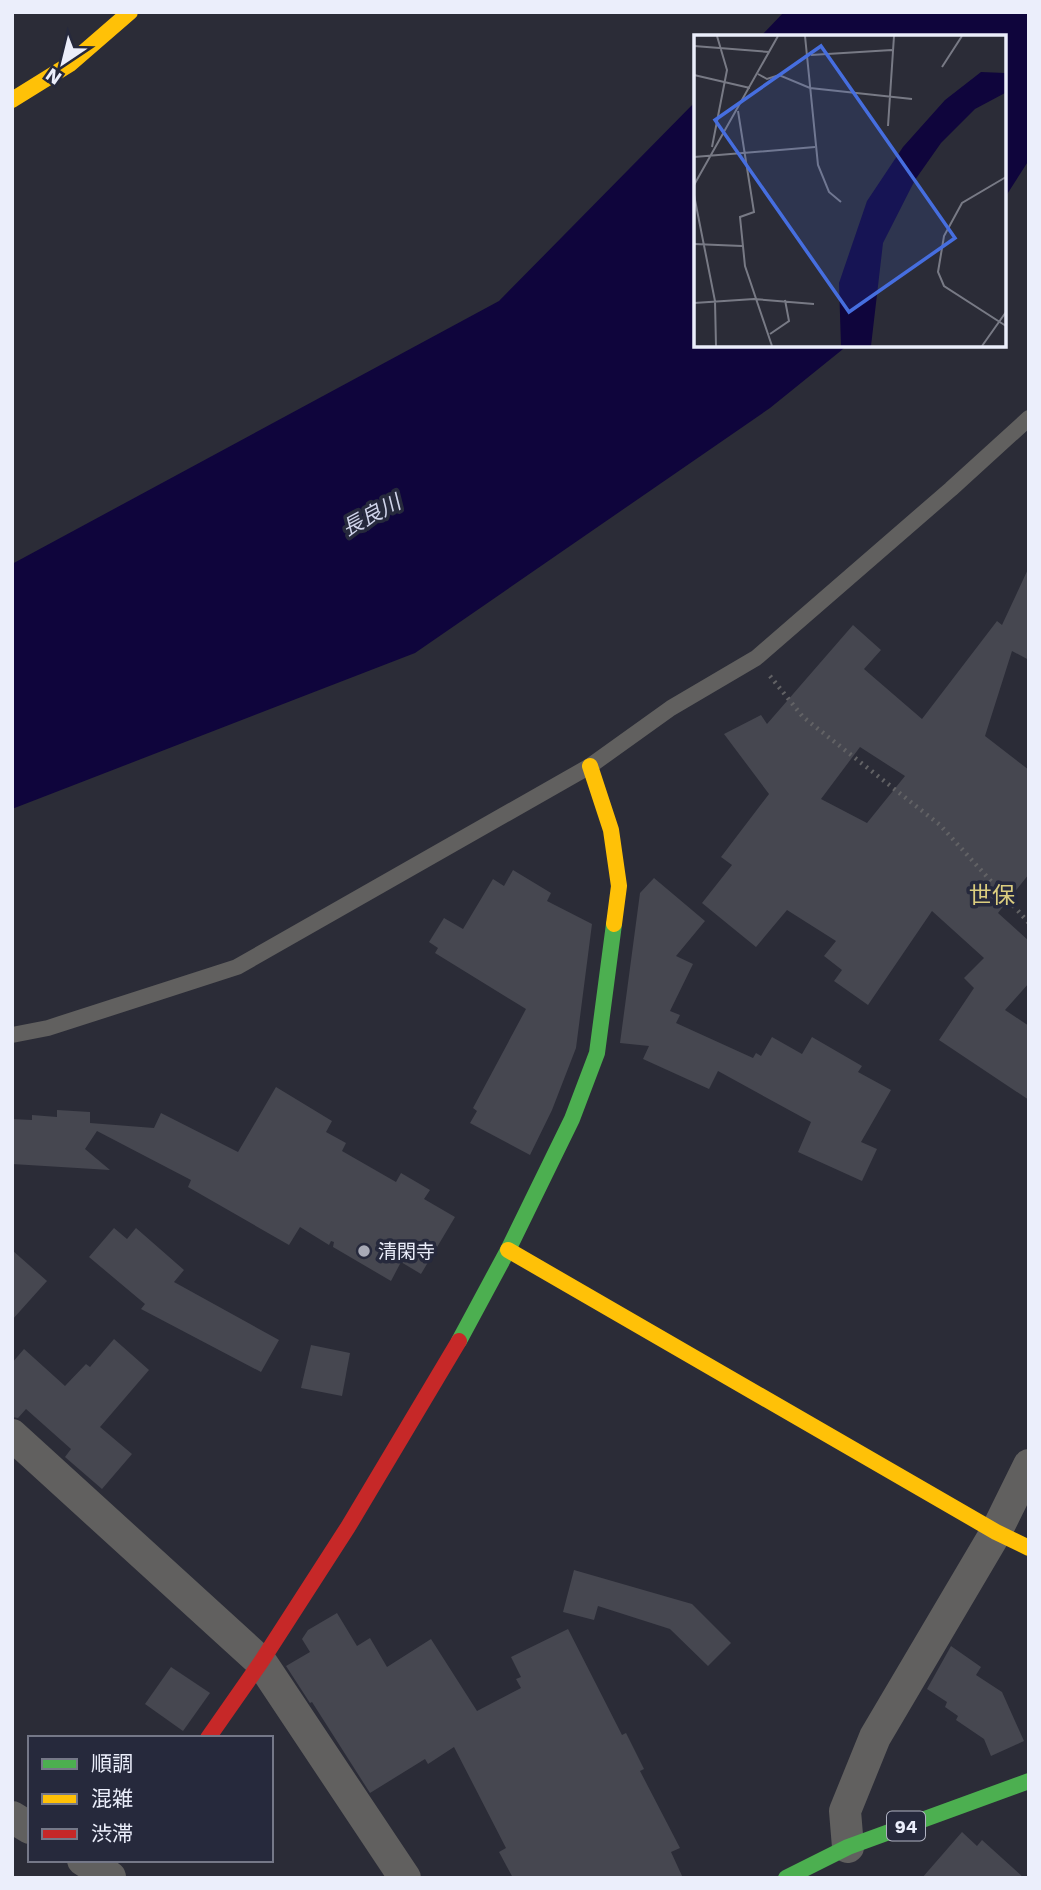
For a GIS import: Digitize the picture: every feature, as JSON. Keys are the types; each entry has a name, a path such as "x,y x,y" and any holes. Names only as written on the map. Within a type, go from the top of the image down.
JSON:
{"street":[{"path":"12,100 70,64 130,12"},
{"path":"209,1736 261,1662 348,1527 445,1367 508,1250 572,1119 597,1053 619,886 611,830 590,766"},
{"path":"508,1250 996,1532 1029,1548"},
{"path":"12,1435 261,1662 405,1878"},
{"path":"848,1847 845,1811 875,1737 996,1532 1029,1465"},
{"name":"94","path":"786,1878 848,1847 1029,1781"},
{"path":"12,1817 28,1827"},
{"path":"88,1862 114,1872"}],"lane":[{"path":"12,1035 48,1028 237,967 590,766 671,708 756,658 1029,418"}],"path":[{"path":"756,658 803,717 940,825 1029,923"}],"water":[{"path":"784,12 1029,12 1029,160 1006,196 1006,35 762,35"},
{"name":"長良川","path":"694,103 694,346 847,346 770,408 415,653 12,809 12,564 499,301"}],"building":[{"path":"1029,567 1029,660 1012,651 985,736 1029,770 1029,874 998,913 1029,941 1029,983 1005,1010 1029,1026 1029,1100 939,1040 974,988 964,978 984,958 932,911 868,1005 834,981 842,970 824,956 836,941 787,910 756,947 702,903 732,865 721,857 769,794 724,734 761,715 767,724 853,625 881,650 864,669 922,719 997,621 1002,625","holes":["860,747 905,776 867,823 821,799"]},
{"path":"513,870 551,893 547,901 592,924 576,1048 552,1110 530,1155 470,1123 477,1111 473,1108 526,1009 435,953 438,948 429,942 444,918 463,929 493,879 504,886"},
{"path":"654,878 705,921 676,956 693,964 670,1011 680,1015 676,1023 753,1058 756,1053 761,1056 772,1037 802,1054 812,1037 862,1066 858,1072 891,1090 861,1142 877,1149 862,1181 798,1152 811,1122 718,1071 709,1089 643,1059 649,1046 620,1043 640,893"},
{"path":"276,1087 332,1121 326,1132 346,1143 342,1151 396,1182 401,1173 430,1190 424,1199 455,1217 421,1274 401,1262 391,1281 333,1247 334,1242 331,1241 329,1245 300,1227 289,1245 188,1187 191,1180 97,1131 85,1149 110,1170 12,1164 12,1119 32,1120 32,1115 57,1117 57,1110 90,1112 90,1123 154,1128 161,1113 238,1152"},
{"path":"114,1228 127,1239 136,1228 184,1270 174,1282 279,1340 261,1372 141,1309 145,1304 89,1257"},
{"path":"12,1250 47,1281 12,1320"},
{"path":"114,1339 149,1370 100,1427 132,1454 102,1489 65,1457 71,1449 26,1409 18,1418 12,1417 12,1363 24,1349 65,1386 86,1364 90,1367"},
{"path":"311,1345 350,1353 342,1396 301,1388"},
{"path":"574,1570 692,1604 731,1643 708,1666 670,1629 598,1606 594,1620 563,1612"},
{"path":"337,1613 357,1646 370,1638 387,1667 431,1639 477,1711 521,1688 516,1679 521,1677 511,1657 568,1629 622,1735 626,1733 644,1769 640,1771 680,1848 671,1852 683,1878 513,1878 499,1852 506,1848 454,1747 428,1764 425,1759 370,1793 286,1666 310,1652 302,1639 308,1630"},
{"path":"951,1646 981,1667 976,1675 1002,1692 1024,1741 991,1756 984,1739 956,1720 958,1716 945,1707 947,1702 927,1689"},
{"path":"171,1667 210,1693 183,1731 145,1704"},
{"path":"962,1832 977,1846 982,1840 1024,1878 922,1878"}],"traffic: fast":[{"path":"459,1341 508,1250 572,1119 597,1053 614,924"},
{"path":"786,1878 848,1847 1029,1781"}],"traffic: slow":[{"path":"12,100 70,64 130,12"},
{"path":"590,766 611,830 619,886 614,924"},
{"path":"508,1250 996,1532 1029,1548"}],"traffic: jam":[{"path":"209,1736 261,1662 348,1527 459,1341"}],"place":[{"name":"清閑寺","path":"364,1251"}],"district":[{"name":"世保","path":"992,895"}]}
